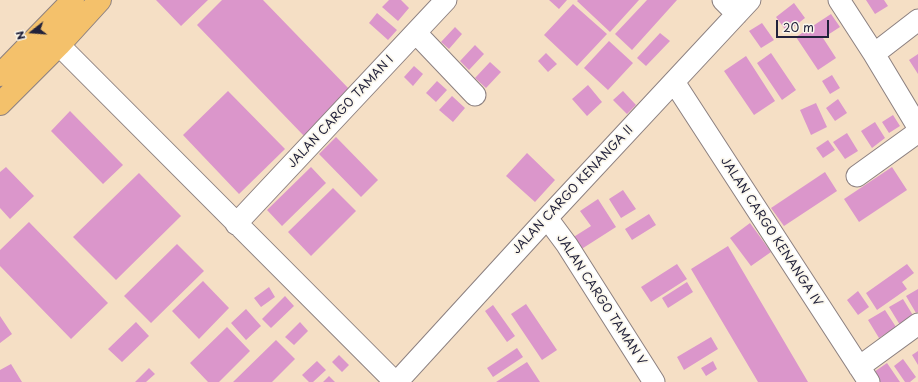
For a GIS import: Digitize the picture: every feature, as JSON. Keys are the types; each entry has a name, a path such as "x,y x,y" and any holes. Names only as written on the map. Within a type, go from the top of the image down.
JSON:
{"highway":[{"path":"0,104 52,38 73,0"},
{"path":"0,75 52,38 100,0"}],"street":[{"name":"JALAN CARGO TAMAN I","path":"236,224 446,0"},
{"path":"839,0 918,126"},
{"name":"JALAN CARGO KENANGA II","path":"396,382 674,82 737,5"},
{"path":"874,54 918,20"},
{"path":"416,33 475,95"},
{"path":"52,38 236,224 396,382"},
{"name":"JALAN CARGO KENANGA IV","path":"674,82 864,375"},
{"path":"858,176 918,132"},
{"name":"JALAN CARGO TAMAN V","path":"547,218 567,245 654,382"},
{"path":"864,375 918,324"}],"building":[{"path":"156,0 208,0 181,26"},
{"path":"222,0 263,0 351,91 305,137 197,25"},
{"path":"389,0 401,0 409,8 398,21 382,7"},
{"path":"549,0 567,0 559,9"},
{"path":"639,0 610,32 577,1"},
{"path":"647,0 677,0 632,50 615,34"},
{"path":"866,0 884,0 888,6 875,14"},
{"path":"794,3 805,18 787,32 776,17"},
{"path":"573,4 607,34 577,66 544,35"},
{"path":"377,13 397,30 388,40 369,23"},
{"path":"831,14 840,27 823,38 836,58 818,70 796,37"},
{"path":"762,23 774,40 761,48 749,31"},
{"path":"455,27 462,34 449,49 441,42"},
{"path":"660,33 670,41 646,66 637,58"},
{"path":"609,41 633,63 608,90 584,68"},
{"path":"475,45 484,54 469,70 460,61"},
{"path":"546,53 557,64 548,72 538,61"},
{"path":"771,53 796,90 782,100 757,63"},
{"path":"918,54 918,74 909,60"},
{"path":"746,56 775,101 754,115 724,71"},
{"path":"490,62 501,72 486,88 475,78"},
{"path":"414,66 423,74 413,86 404,77"},
{"path":"832,75 840,88 830,94 822,81"},
{"path":"437,81 447,90 436,102 426,93"},
{"path":"588,85 602,102 587,116 572,99"},
{"path":"228,91 285,149 239,194 183,135"},
{"path":"623,91 636,105 627,114 613,100"},
{"path":"452,96 465,108 453,122 439,110"},
{"path":"838,99 847,113 835,121 826,108"},
{"path":"816,103 827,127 811,135 800,110"},
{"path":"70,111 123,165 103,184 51,131"},
{"path":"893,115 900,126 889,133 882,122"},
{"path":"875,122 885,138 872,148 861,131"},
{"path":"847,133 858,151 845,159 833,142"},
{"path":"336,137 378,180 361,197 319,154"},
{"path":"828,140 835,150 823,158 816,148"},
{"path":"527,153 555,180 535,202 506,176"},
{"path":"6,167 34,196 10,219 0,208 0,172"},
{"path":"311,167 326,183 282,226 267,210"},
{"path":"892,167 907,190 859,222 844,199"},
{"path":"825,172 837,191 784,226 771,208"},
{"path":"139,173 181,216 116,280 73,237"},
{"path":"333,188 356,211 311,256 288,232"},
{"path":"623,190 636,209 621,218 609,199"},
{"path":"598,199 616,227 580,250 572,238 591,226 580,211"},
{"path":"649,214 656,225 632,240 625,229"},
{"path":"29,222 108,303 71,339 0,266 0,250"},
{"path":"750,223 771,252 751,266 730,238"},
{"path":"177,244 204,271 151,323 124,296"},
{"path":"728,246 808,382 758,382 691,269"},
{"path":"677,264 687,279 651,302 641,287"},
{"path":"907,264 914,273 902,282 907,289 877,310 866,293"},
{"path":"203,281 229,308 199,339 172,311"},
{"path":"687,282 693,292 668,308 662,298"},
{"path":"269,287 275,297 261,307 254,298"},
{"path":"918,289 918,312 916,313 906,296"},
{"path":"858,291 869,307 858,315 847,300"},
{"path":"285,296 294,306 271,328 262,319"},
{"path":"903,299 914,317 900,325 889,307"},
{"path":"526,304 557,350 542,360 511,314"},
{"path":"493,305 515,336 507,342 485,311"},
{"path":"246,309 261,326 246,340 231,323"},
{"path":"885,310 896,327 879,338 868,320"},
{"path":"0,316 12,334 0,343"},
{"path":"136,322 149,336 122,362 108,349"},
{"path":"300,322 308,331 294,345 285,337"},
{"path":"227,327 250,351 219,382 208,382 190,363"},
{"path":"711,337 718,349 684,370 677,357"},
{"path":"276,340 295,359 272,382 233,382"},
{"path":"517,348 523,357 493,377 487,368"},
{"path":"918,351 918,365 912,355"},
{"path":"339,355 349,365 342,372 332,362"},
{"path":"903,359 916,377 910,382 905,382 894,366"},
{"path":"317,361 326,370 313,382 309,382 302,375"},
{"path":"713,361 717,369 706,376 701,368"},
{"path":"527,362 540,382 496,382"},
{"path":"887,363 900,382 880,382 874,372"},
{"path":"11,364 22,382 0,382 0,370"},
{"path":"149,368 155,374 146,382 135,382"},
{"path":"329,376 335,382 323,382"}]}
